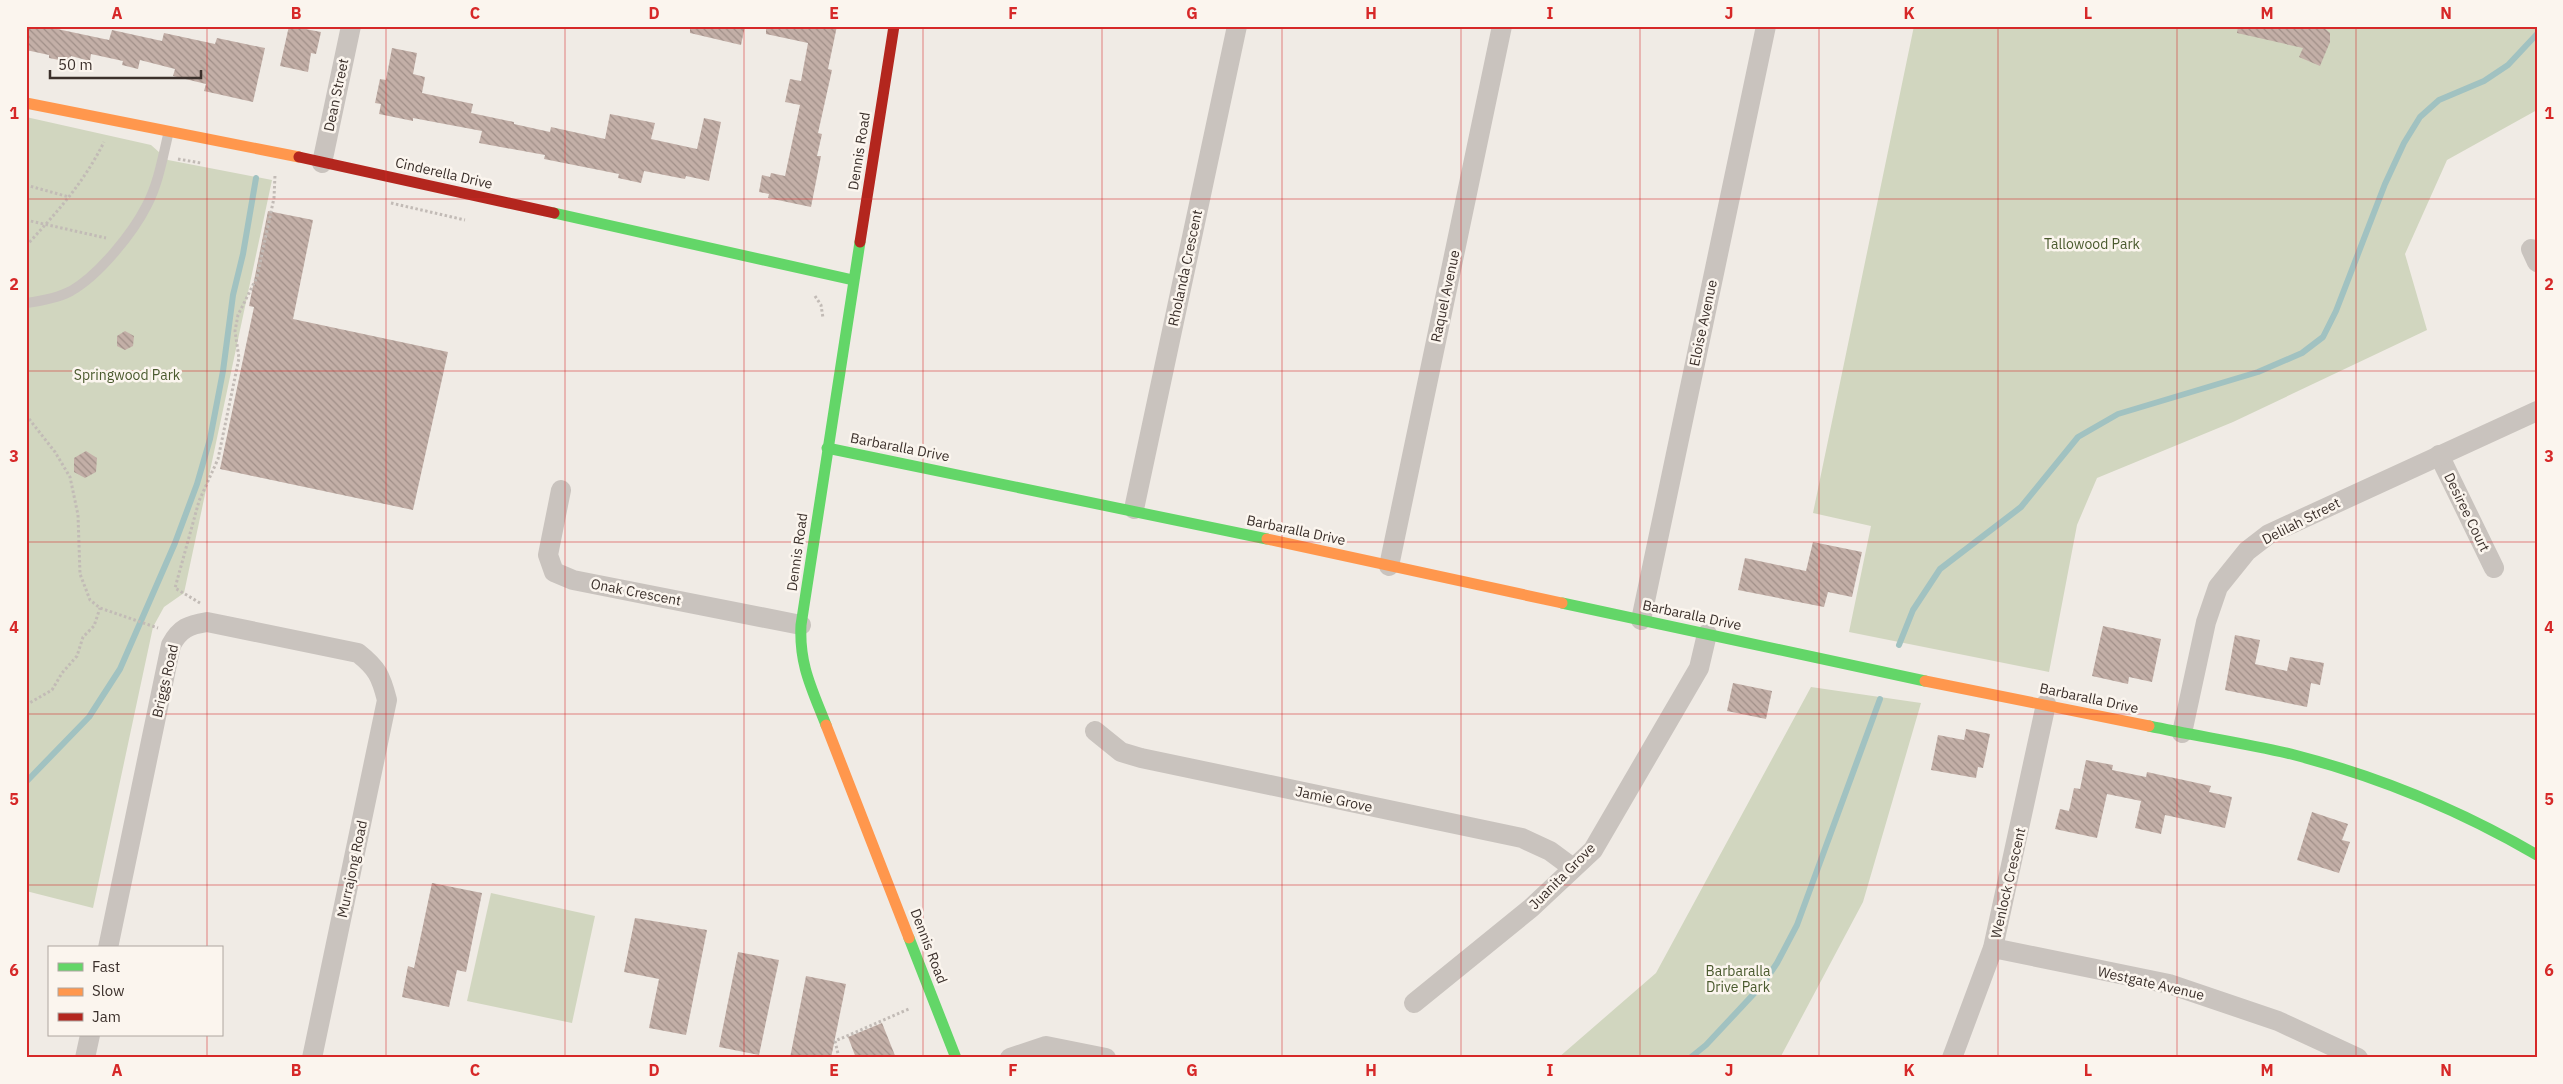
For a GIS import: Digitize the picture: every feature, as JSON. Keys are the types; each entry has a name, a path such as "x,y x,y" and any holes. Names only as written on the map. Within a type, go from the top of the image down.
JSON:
{"street":[{"name":"Dean Street","path":"322,163 351,26"},
{"name":"Dennis Road","path":"894,26 827,448 801,625 800,649 808,680 956,1058"},
{"name":"Rholanda Crescent","path":"1134,510 1237,26"},
{"name":"Raquel Avenue","path":"1389,566 1502,26"},
{"name":"Eloise Avenue","path":"1641,620 1766,26"},
{"name":"Cinderella Drive","path":"26,103 169,130 853,280"},
{"name":"Delilah Street","path":"2182,733 2206,622 2218,587 2247,551 2269,534 2537,411"},
{"name":"Barbaralla Drive","path":"827,448 1134,510 1707,634 2290,754 2359,773 2467,817 2537,854"},
{"name":"Desiree Court","path":"2439,455 2494,568"},
{"name":"Onak Crescent","path":"561,490 548,555 554,572 573,580 801,625"},
{"name":"Briggs Road","path":"108,946 171,645 178,633 189,625 207,622 358,653 374,666 382,681"},
{"name":"Juanita Grove","path":"1414,1003 1531,908 1593,850 1699,668 1707,634"},
{"name":"Murrajong Road","path":"312,1058 387,700 382,681"},
{"name":"Wenlock Crescent","path":"1952,1058 1993,948 2046,704"},
{"name":"Jamie Grove","path":"1095,731 1121,752 1141,758 1522,838 1550,851 1573,868"},
{"name":"Westgate Avenue","path":"1993,948 2170,984 2270,1018 2358,1058"},
{"path":"85,1058 90,1036"},
{"path":"1010,1058 1046,1046 1106,1058"}],"lane":[{"path":"26,303 46,300 71,291 96,271 123,241 147,205 158,174 169,130"}],"path":[{"path":"26,246 46,225 90,171 104,142"},
{"path":"204,607 198,600 175,588 196,509 218,459 239,358 235,331 238,315 257,277 274,198 275,174"},
{"path":"26,185 69,197"},
{"path":"26,220 123,241"},
{"path":"26,415 55,452 70,477 78,515 80,574 90,600 100,608 148,625"},
{"path":"26,705 52,690 62,673 77,656 83,637 94,626 100,608"},
{"path":"839,1058 835,1041 909,1009"}],"green space":[{"name":"Tallowood Park","path":"1914,26 2537,26 2537,110 2447,160 2405,254 2427,330 2233,422 2097,478 2077,525 2049,672 1849,632 1871,526 1813,513"},
{"name":"Springwood Park","path":"26,117 151,145 168,160 272,180 184,593 164,607 153,627 93,908 26,891"},
{"name":"Barbaralla Drive Park","path":"1811,687 1921,703 1863,902 1780,1058 1558,1058 1656,973"},
{"path":"491,893 595,916 572,1023 467,1001"}],"building":[{"path":"26,26 43,26 109,40 112,30 162,41 164,33 215,44 217,38 265,48 253,102 204,91 206,84 173,76 175,69 140,60 138,69 122,65 123,61 91,54 90,61 71,56 69,62 49,58 49,55 26,50"},
{"path":"289,26 321,32 316,54 311,53 308,72 280,66"},
{"path":"690,26 745,26 741,45 690,33"},
{"path":"766,26 837,26 828,69 832,70 818,133 822,134 817,156 821,156 811,207 768,198 769,194 759,192 762,175 770,177 771,173 785,176 800,105 785,102 790,79 801,81 808,43 766,34"},
{"path":"2238,26 2322,26 2330,33 2330,42 2320,66 2299,57 2303,48 2237,33"},
{"path":"392,48 417,53 413,74 425,77 422,93 473,104 471,113 514,122 514,124 550,132 551,127 605,139 610,114 655,123 651,139 697,149 704,118 721,122 709,181 686,176 685,179 644,171 641,183 618,178 619,174 544,159 545,155 479,143 482,131 413,118 413,121 379,114 381,104 375,103 380,79 386,80"},
{"path":"268,211 313,220 293,319 448,352 413,510 220,469 254,307 249,306"},
{"path":"125,331 134,336 133,346 125,350 117,346 117,336"},
{"path":"86,451 97,458 96,472 85,478 74,472 74,458"},
{"path":"1813,542 1862,552 1852,597 1828,592 1824,607 1738,590 1745,558 1806,571"},
{"path":"2103,626 2161,639 2152,682 2129,677 2128,684 2092,676"},
{"path":"2235,635 2260,640 2255,664 2287,671 2290,657 2324,663 2320,685 2311,683 2307,707 2225,690"},
{"path":"1733,683 1772,691 1766,719 1727,711"},
{"path":"1966,729 1990,734 1983,768 1978,767 1976,778 1931,770 1938,735 1964,740"},
{"path":"2086,760 2113,765 2112,770 2146,777 2147,772 2211,786 2209,792 2232,797 2225,828 2165,815 2161,834 2135,828 2141,801 2107,794 2097,838 2055,829 2060,809 2069,811 2074,788 2080,789"},
{"path":"2312,812 2348,824 2342,840 2350,842 2339,873 2297,860"},
{"path":"432,883 482,893 466,972 457,970 449,1007 402,997 408,966 414,968"},
{"path":"635,918 707,930 686,1035 649,1028 659,979 624,972"},
{"path":"738,952 779,960 759,1055 719,1047"},
{"path":"806,976 846,984 831,1058 790,1058"},
{"path":"882,1023 896,1058 856,1058 848,1037"}],"waterway":[{"path":"1899,645 1913,610 1940,569 2021,507 2078,437 2118,414 2258,372 2302,353 2323,337 2336,311 2385,184 2404,143 2420,117 2439,100 2484,81 2508,65 2537,34"},
{"path":"26,782 89,717 120,669 175,543 197,484 210,439 223,371 233,295 243,254 256,178"},
{"path":"1690,1058 1706,1045 1763,984 1777,963 1797,925 1880,699"}],"traffic: fast":[{"path":"554,213 853,280"},
{"path":"826,725 804,665 801,625 860,242"},
{"path":"827,448 1267,539"},
{"path":"1562,603 1925,681"},
{"path":"2149,726 2256,746 2355,773 2448,809 2537,855"},
{"path":"909,938 956,1058"}],"traffic: slow":[{"path":"26,103 299,157"},
{"path":"1267,539 1562,603"},
{"path":"1925,681 2149,726"},
{"path":"826,725 909,938"}],"traffic: jam":[{"path":"860,242 894,26"},
{"path":"299,157 554,213"}]}
